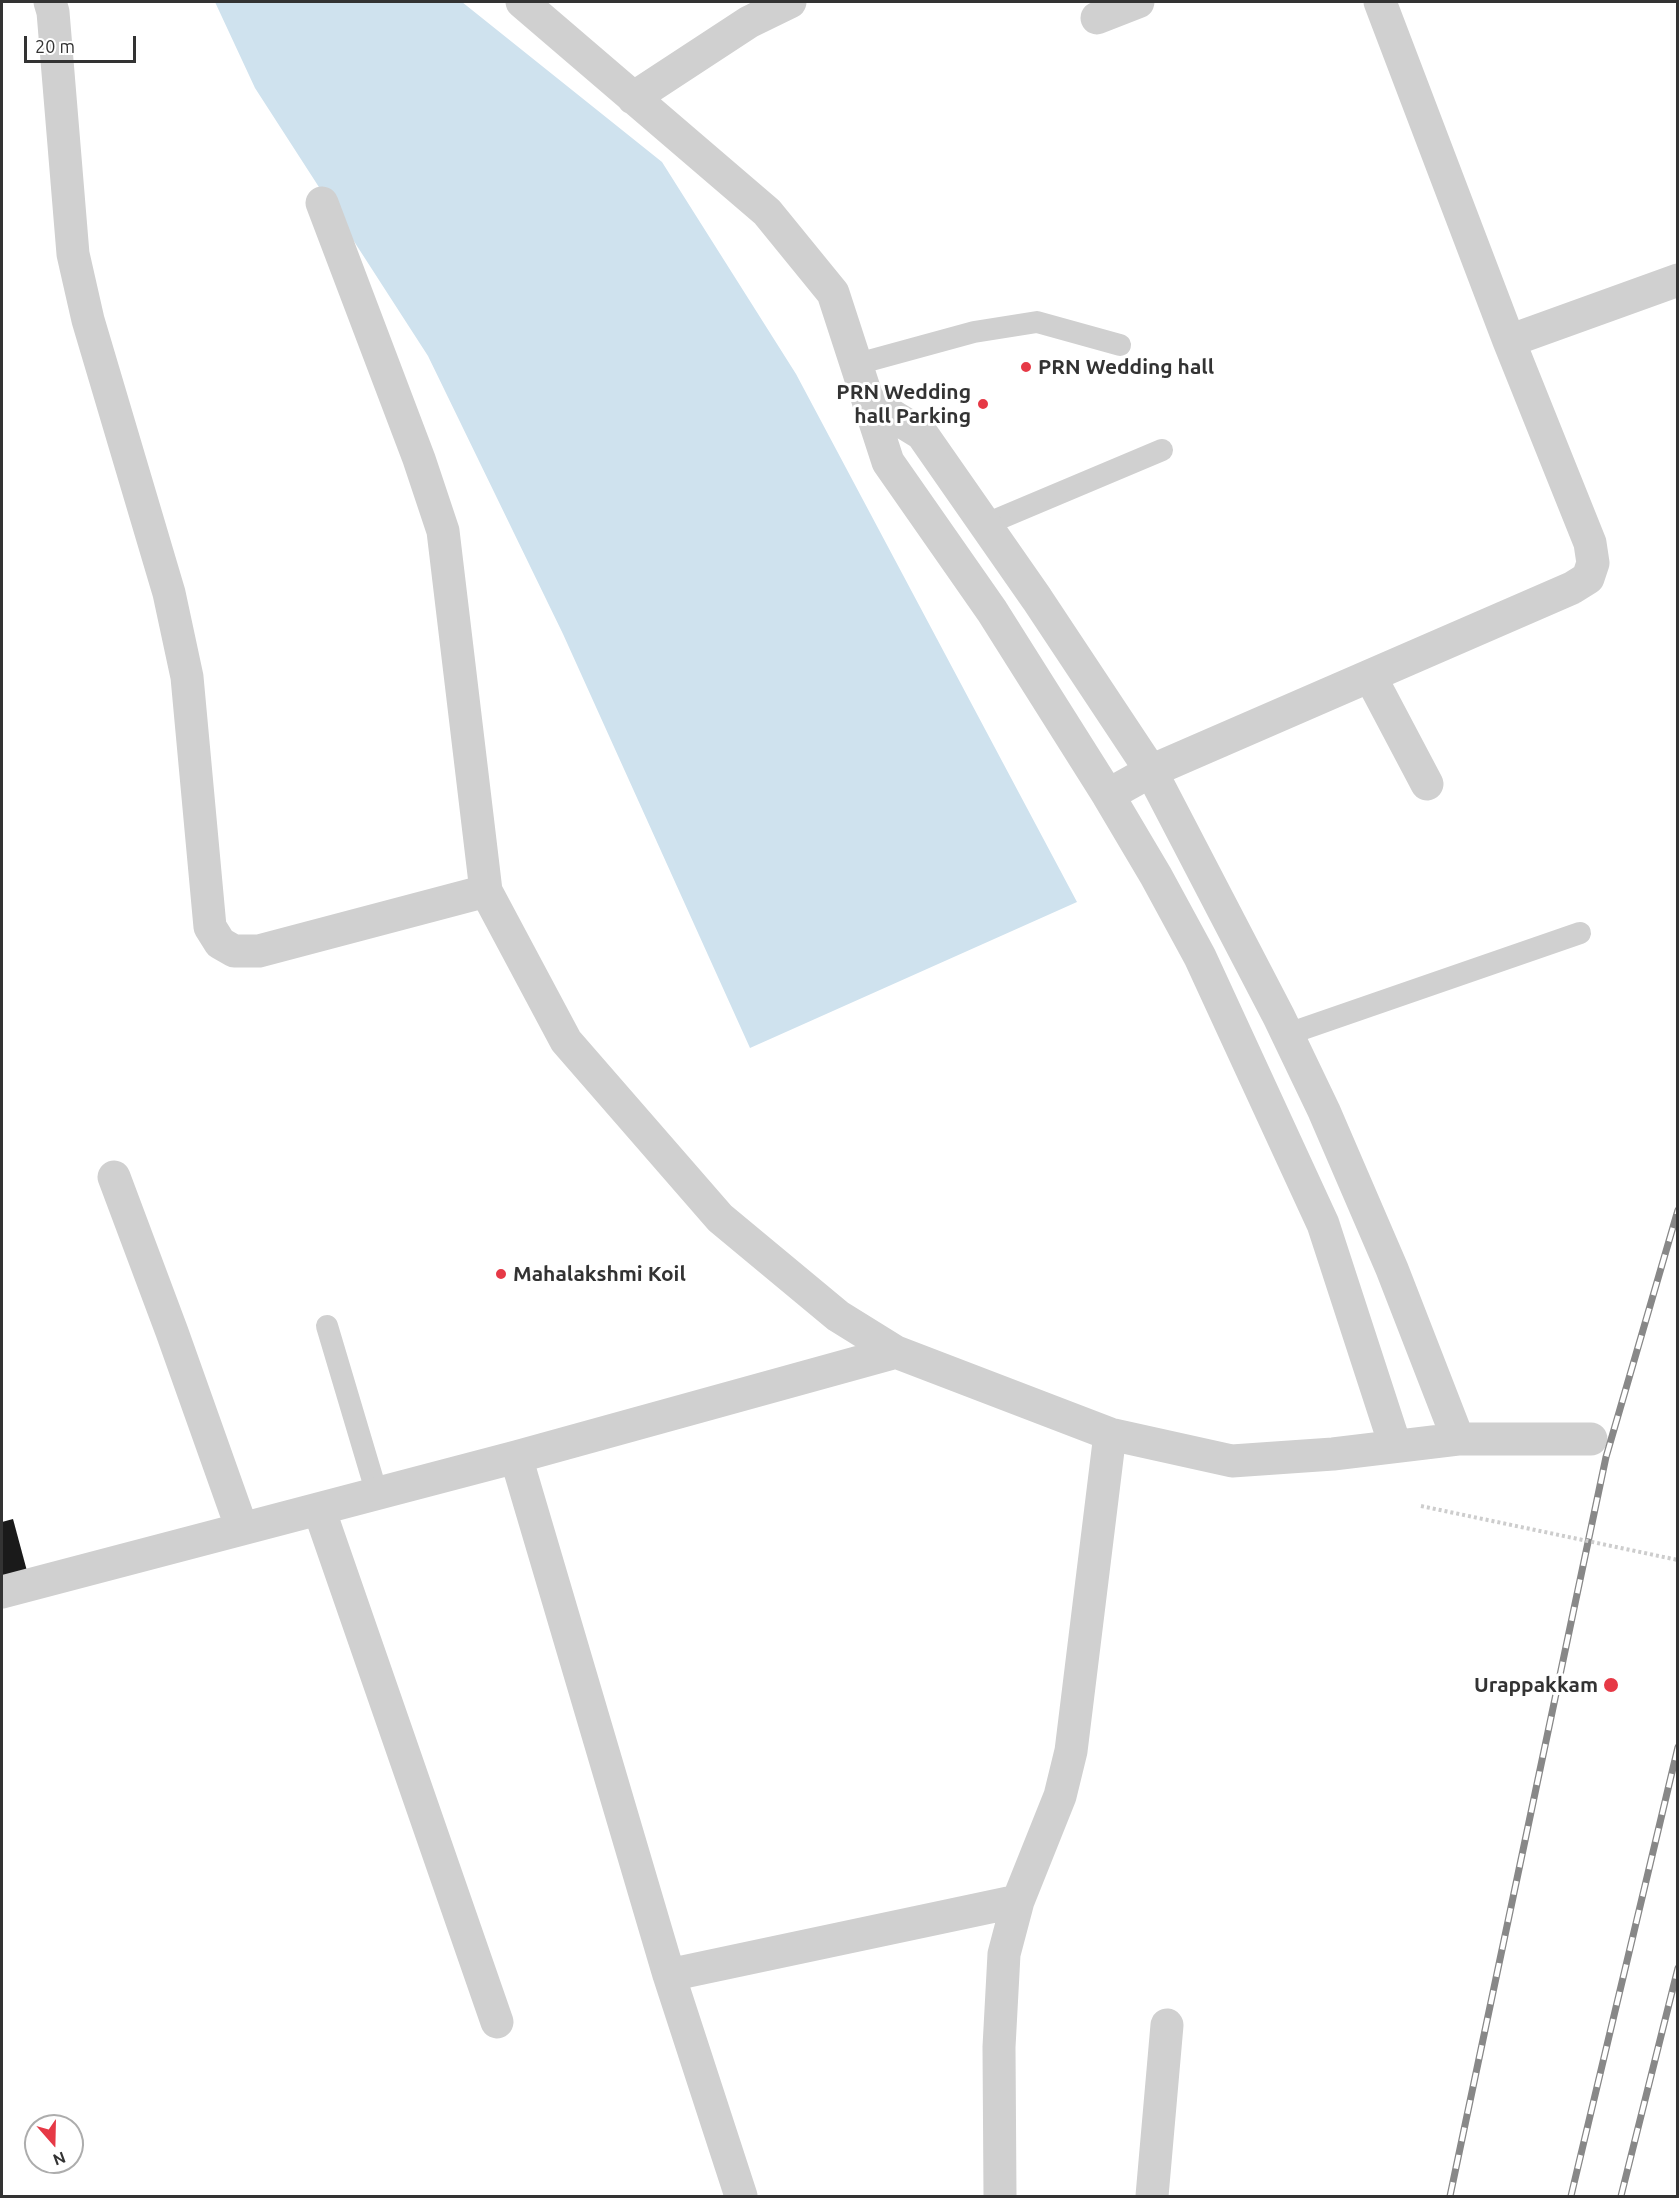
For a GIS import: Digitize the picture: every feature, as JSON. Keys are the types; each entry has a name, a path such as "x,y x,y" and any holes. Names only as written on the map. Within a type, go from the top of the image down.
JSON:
{"street":[{"path":"50,2 53,12 73,254 88,320 169,593 187,677 210,927 220,943 234,951 259,951 486,891"},
{"path":"522,2 767,212 833,293 888,462 992,611 1108,795 1200,957 1323,1224 1395,1445"},
{"path":"633,98 749,22 790,2"},
{"path":"1097,18 1138,2"},
{"path":"1108,795 1151,771 1572,588 1588,578 1593,562 1590,543 1509,341 1380,2"},
{"path":"322,203 419,459 443,531 486,891 566,1041 720,1218 837,1317 896,1352 1110,1434 1232,1461 1333,1454 1458,1439 1591,1439"},
{"path":"1509,341 1677,280"},
{"path":"870,402 922,434 1037,599 1151,771 1288,1034 1324,1111 1392,1269 1458,1439"},
{"path":"1371,676 1427,784"},
{"path":"114,1177 242,1529"},
{"path":"2,1592 516,1458 896,1352"},
{"path":"1000,2196 999,2047 1004,1954 1018,1901 1060,1796 1071,1751 1110,1434"},
{"path":"516,1458 669,1976 741,2196"},
{"path":"319,1509 497,2022"},
{"path":"669,1976 1018,1901"},
{"path":"1152,2196 1167,2025"}],"lane":[{"path":"857,364 974,332 1037,322 1120,345"},
{"path":"984,525 1162,450"},
{"path":"1288,1034 1580,933"},
{"path":"327,1326 377,1494"}],"path":[{"path":"1421,1506 1677,1560"}],"water":[{"path":"215,2 462,2 662,162 796,374 1077,902 750,1048 563,634 428,356 255,88"}],"building":[{"path":"13,1519 27,1571 2,1578 2,1522"}],"railway":[{"path":"1450,2196 1606,1457 1678,1210"},
{"path":"1571,2196 1678,1747"},
{"path":"1621,2196 1678,1968"}],"place":[{"name":"PRN Wedding hall","path":"1026,367"},
{"name":"PRN Wedding hall Parking","path":"983,404"},
{"name":"Mahalakshmi Koil","path":"501,1274"},
{"name":"Urappakkam","path":"1611,1685"}]}
